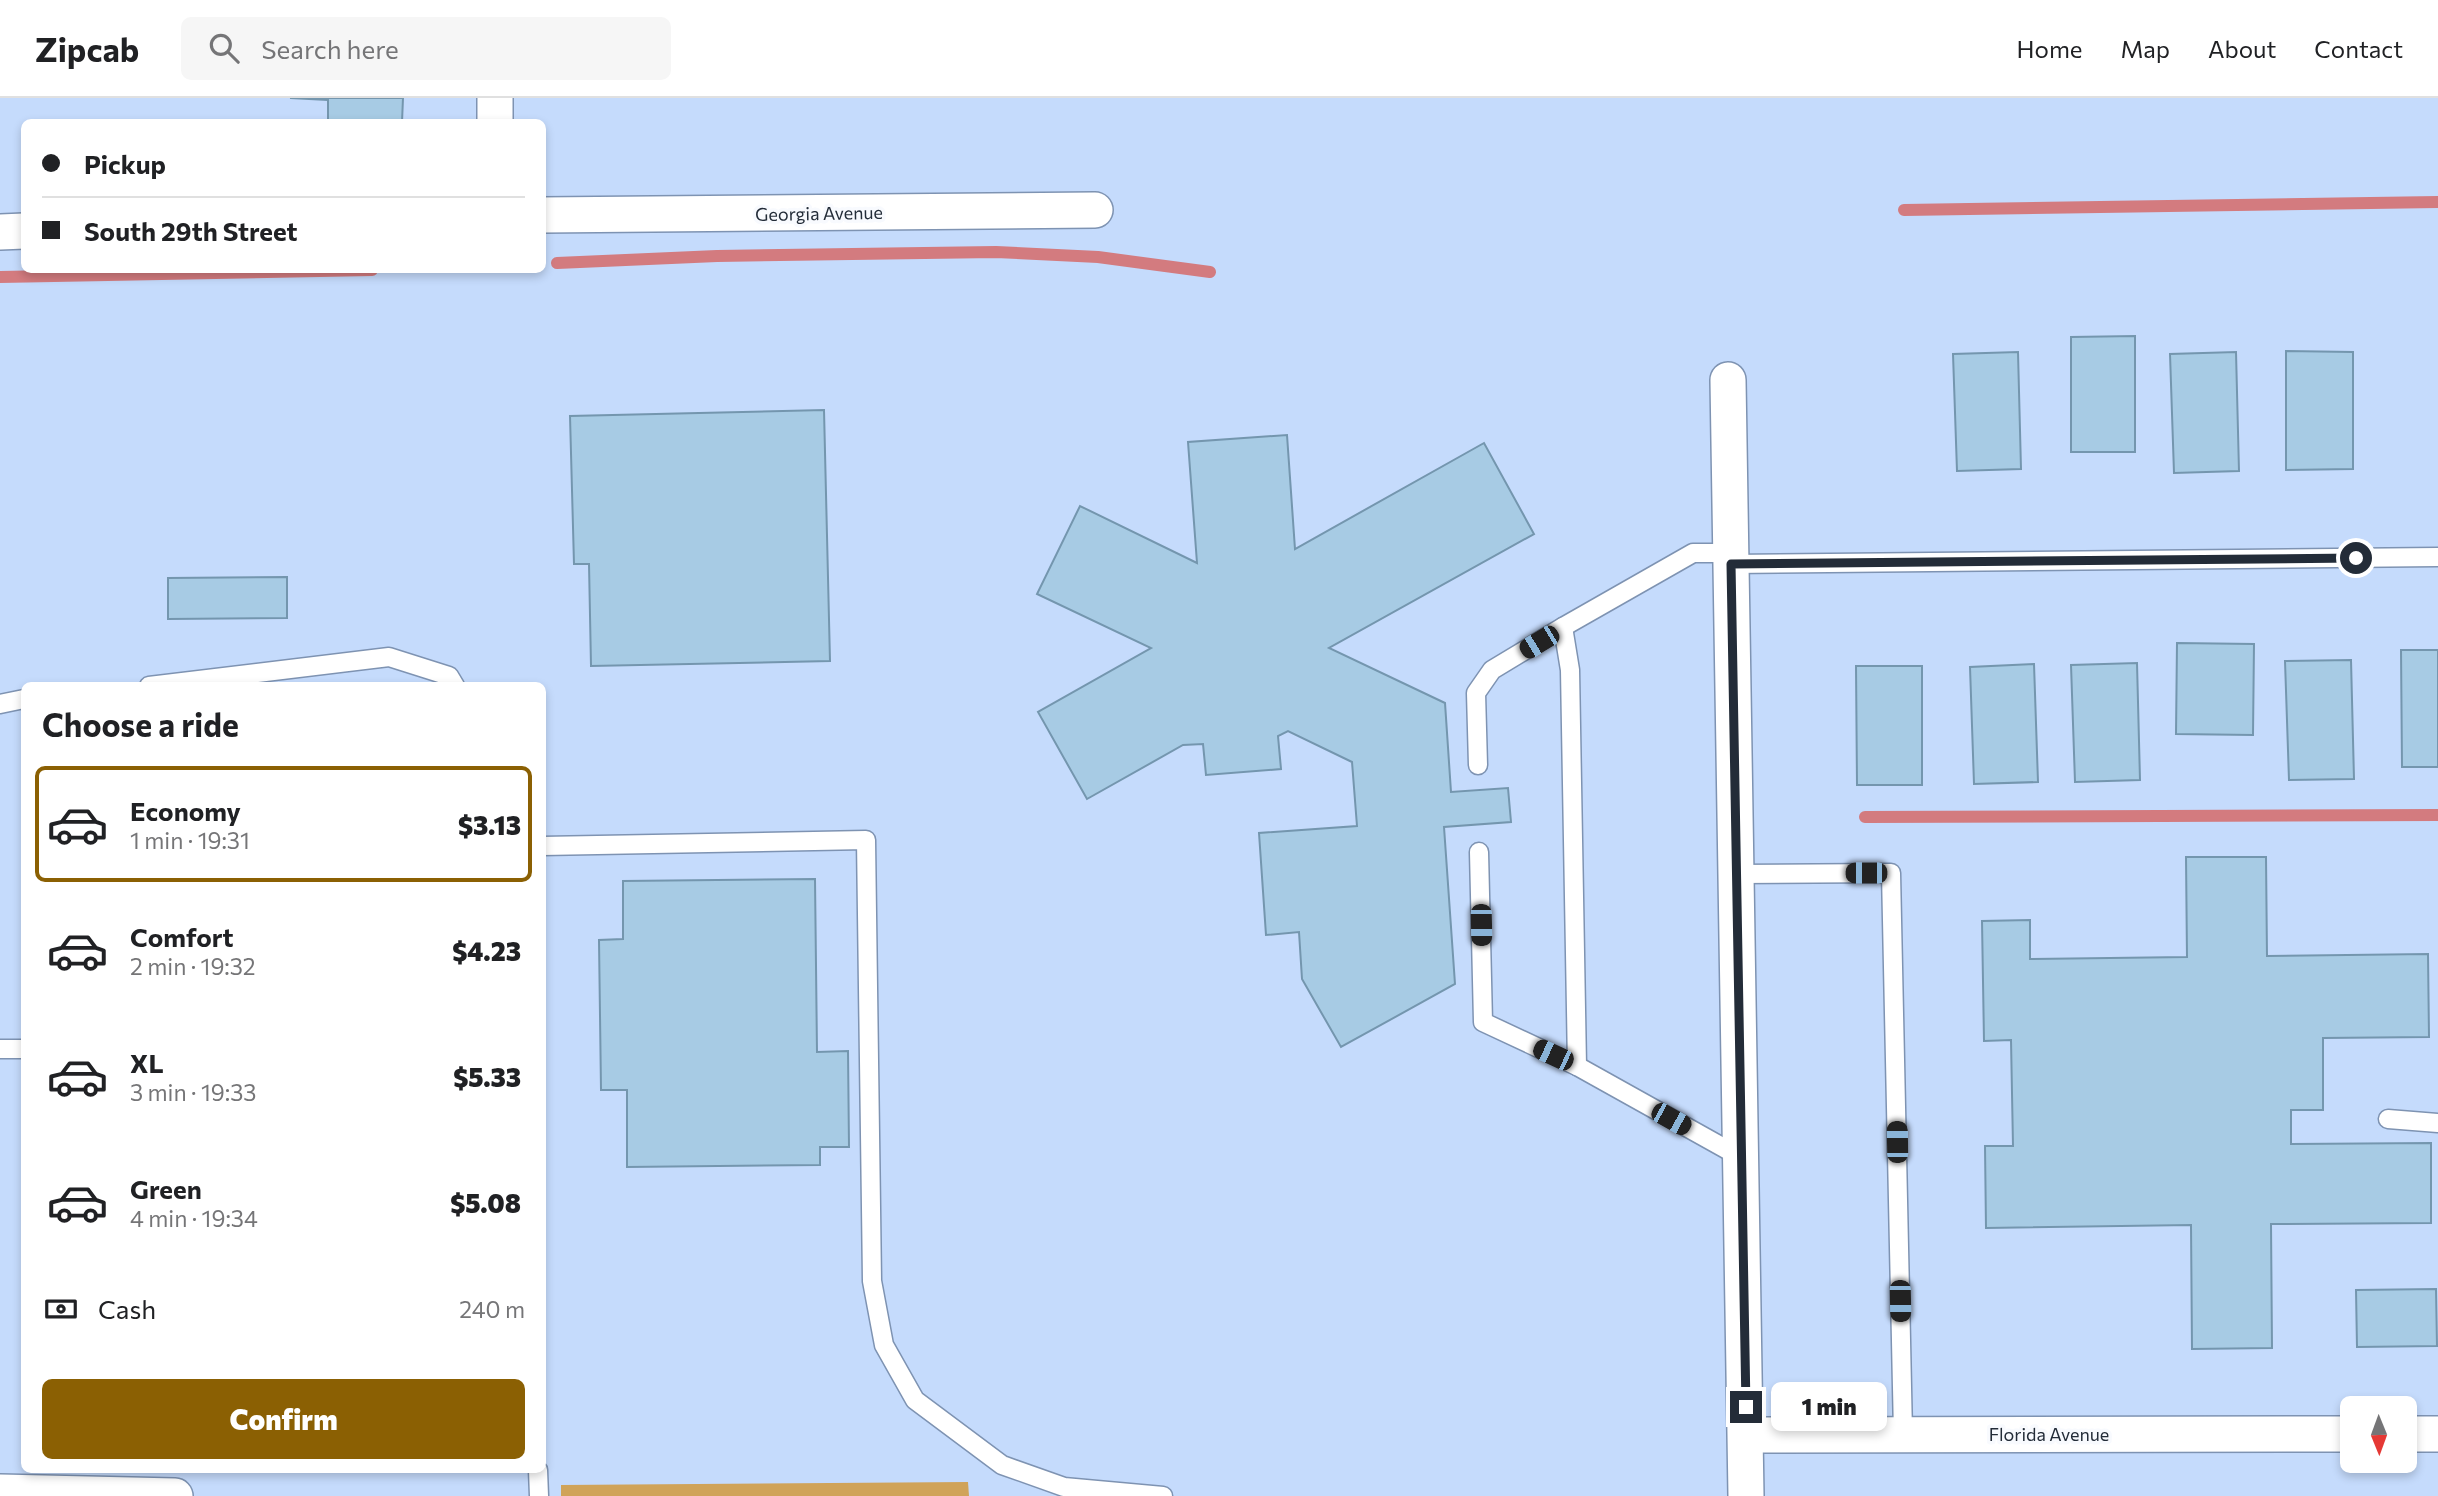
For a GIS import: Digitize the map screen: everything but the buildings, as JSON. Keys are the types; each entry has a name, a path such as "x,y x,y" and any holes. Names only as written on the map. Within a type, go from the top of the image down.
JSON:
{"street":[{"path":"495,98 495,119"},
{"name":"Georgia Avenue","path":"546,215 1095,210"},
{"path":"0,232 21,231"},
{"path":"1728,380 1746,1496"},
{"name":"Florida Avenue","path":"1746,1435 2340,1434"},
{"path":"2417,1434 2438,1434"},
{"path":"0,1492 175,1496"}],"lane":[{"path":"1478,765 1476,693 1492,670 1693,553 1731,558 2438,557"},
{"path":"1563,628 1570,670 1577,1066"},
{"path":"182,682 389,657 449,676 453,682"},
{"path":"0,704 21,700"},
{"path":"546,846 866,840 872,1281 884,1345 915,1400 1002,1465 1064,1487 1163,1496"},
{"path":"1479,852 1483,1022 1577,1066 1742,1158"},
{"path":"1737,874 1891,873 1903,1434"},
{"path":"0,1049 21,1049"},
{"path":"2388,1119 2438,1124"},
{"path":"538,1473 539,1496"}],"shaded area":[{"path":"968,1482 969,1496 561,1496 561,1485"}],"waterway":[{"path":"1904,210 2438,202"},
{"path":"557,263 717,256 996,252 1098,257 1210,272"},
{"path":"0,277 213,273"},
{"path":"1865,817 2438,815"}],"route":[{"path":"1746,1407 1731,564 2356,558"}]}
